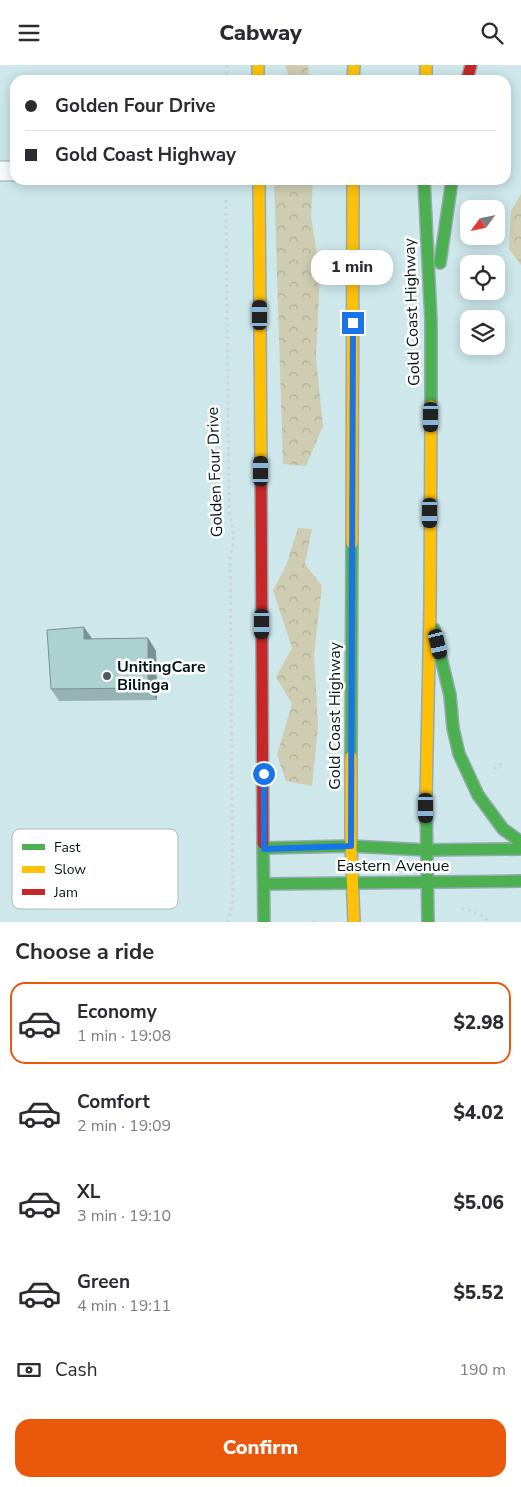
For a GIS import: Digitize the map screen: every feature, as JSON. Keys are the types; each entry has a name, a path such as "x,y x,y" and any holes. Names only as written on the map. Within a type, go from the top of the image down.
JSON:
{"main road":[{"path":"259,185 264,922"},
{"name":"Gold Coast Highway","path":"353,185 351,846 354,922"},
{"name":"Gold Coast Highway","path":"424,185 431,321 430,609 426,850 428,922"},
{"path":"431,321 451,185"},
{"path":"430,609 450,695 453,728 459,754 478,795 503,829 521,842"},
{"path":"264,849 351,846 426,850 521,849"},
{"name":"Eastern Avenue","path":"264,884 521,881"}],"path":[{"name":"Golden Four Drive","path":"226,200 230,513 234,536 234,545 230,557 233,900 228,922"},
{"path":"460,907 481,915 488,922"},
{"path":"313,922 320,921"}],"green space":[{"path":"285,65 308,65 309,75 288,75"},
{"path":"274,185 313,185 311,216 320,275 316,357 323,426 306,466 283,464"},
{"path":"521,194 521,265 509,249 511,211"},
{"path":"298,528 312,529 305,564 322,586 314,654 318,726 312,786 286,781 277,755 292,704 276,677 292,648 273,590 286,566"}],"building":[{"name":"UnitingCare Bilinga","path":"84,627 84,639 148,638 148,688 51,689 47,630"}],"traffic: fast":[{"path":"424,185 431,321 431,406"},
{"path":"440,263 451,185"},
{"path":"351,757 352,543"},
{"path":"434,629 450,695 453,728 459,754 478,795 503,829 521,842"},
{"path":"426,797 428,922"},
{"path":"263,843 264,922"},
{"path":"264,848 351,846 426,850 521,849"},
{"path":"264,884 521,881"}],"traffic: slow":[{"path":"258,65 258,75"},
{"path":"353,75 354,65"},
{"path":"426,65 426,75"},
{"path":"259,185 261,471"},
{"path":"352,543 353,185"},
{"path":"426,797 430,609 431,406"},
{"path":"351,757 351,846 354,922"}],"traffic: jam":[{"path":"468,75 471,65"},
{"path":"261,471 263,843"}],"place":[{"name":"UnitingCare Bilinga","path":"107,676"}],"route":[{"path":"264,774 264,849 351,846 353,323"}]}
